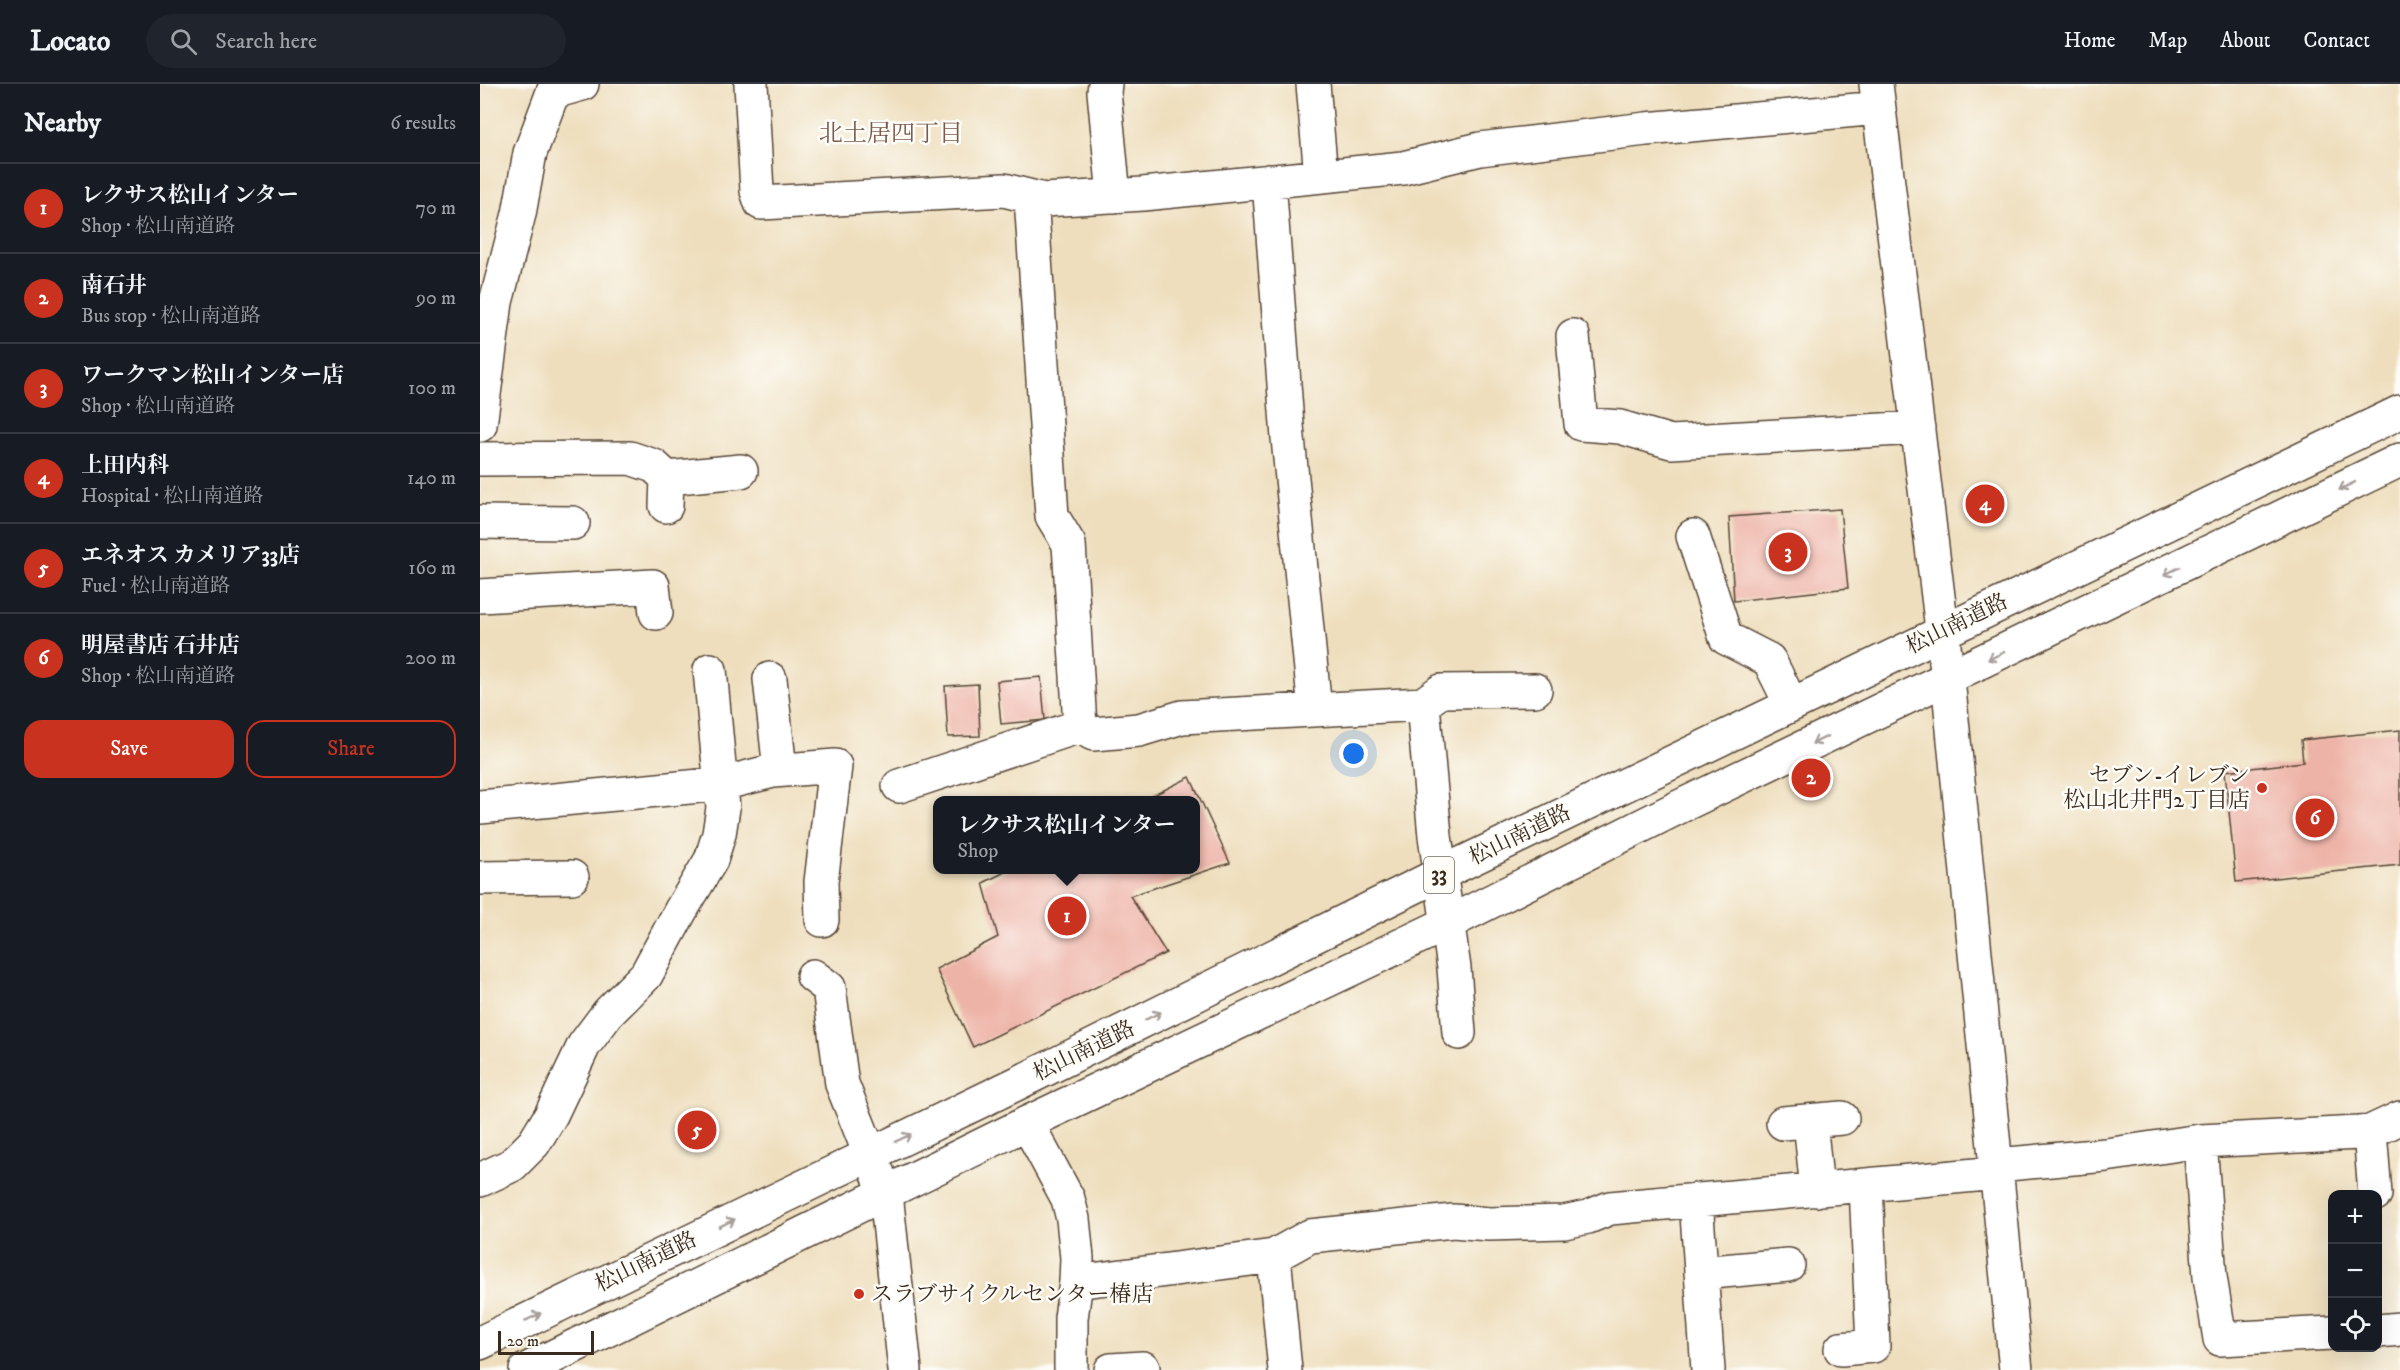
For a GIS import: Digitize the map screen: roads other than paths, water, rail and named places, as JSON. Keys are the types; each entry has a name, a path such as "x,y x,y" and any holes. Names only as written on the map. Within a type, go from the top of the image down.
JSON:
{"main road":[{"path":"751,84 757,191 761,202 1004,190 1044,200 1114,196 1403,168 1492,147 1646,129 1878,96 1948,679 2016,1370"},
{"path":"1105,84 1114,196"},
{"path":"1313,84 1321,176"},
{"path":"480,425 488,303 519,214 530,153 560,87"},
{"path":"1269,181 1288,438 1315,710"},
{"path":"1031,197 1052,516 1069,544 1080,726"},
{"path":"1573,336 1581,424 1620,427 1671,442 1918,428"},
{"name":"松山南道路","path":"480,1343 1016,1084 1440,874 2400,412"},
{"path":"480,459 630,458 654,466 666,492 741,471"},
{"name":"松山南道路","path":"526,1370 1027,1123 1446,924 1681,806 2400,460"},
{"path":"480,522 573,523"},
{"path":"1693,536 1726,638 1768,660 1791,704"},
{"path":"480,596 653,586 656,613"},
{"path":"480,1180 512,1165 534,1143 551,1116 584,1045 608,1013 646,975 711,860 719,834 723,808 710,670"},
{"path":"770,679 780,770"},
{"path":"1080,726 1093,734 1139,730 1182,717 1423,704 1441,691 1535,690"},
{"path":"1423,704 1434,836 1454,968 1459,1033"},
{"path":"900,786 1080,726"},
{"path":"480,807 721,784 780,770 835,766 821,882 822,920"},
{"path":"480,878 572,877"},
{"path":"813,976 829,988 842,1084 886,1194 905,1370"},
{"path":"1076,1282 1275,1256 1310,1236 1453,1221 1489,1224 1564,1222 1588,1217 1610,1208 1866,1185 2200,1141 2254,1140 2370,1132 2400,1118"},
{"path":"1812,1121 1817,1190"},
{"path":"1027,1123 1068,1198 1075,1237 1076,1282 1071,1318 1071,1370"},
{"path":"2370,1132 2375,1190"},
{"path":"2200,1141 2210,1277 2220,1339 2328,1333"},
{"path":"1841,1349 1873,1346 1866,1185"},
{"path":"1696,1200 1708,1370"},
{"path":"1275,1256 1285,1370"},
{"path":"1701,1273 1788,1265"},
{"path":"2382,1330 2400,1329"},
{"path":"1111,1370 1143,1368"}],"place":[{"name":"上田内科","path":"1985,504"},
{"name":"ワークマン松山インター店","path":"1788,552"},
{"name":"南石井","path":"1811,778"},
{"name":"セブン-イレブン 松山北井門2丁目店","path":"2262,788"},
{"name":"明屋書店 石井店","path":"2315,818"},
{"name":"レクサス松山インター","path":"1067,916"},
{"name":"エネオス カメリア33店","path":"697,1130"},
{"name":"スラブサイクルセンター椿店","path":"859,1294"}],"district":[{"name":"北土居四丁目","path":"891,134"}]}
